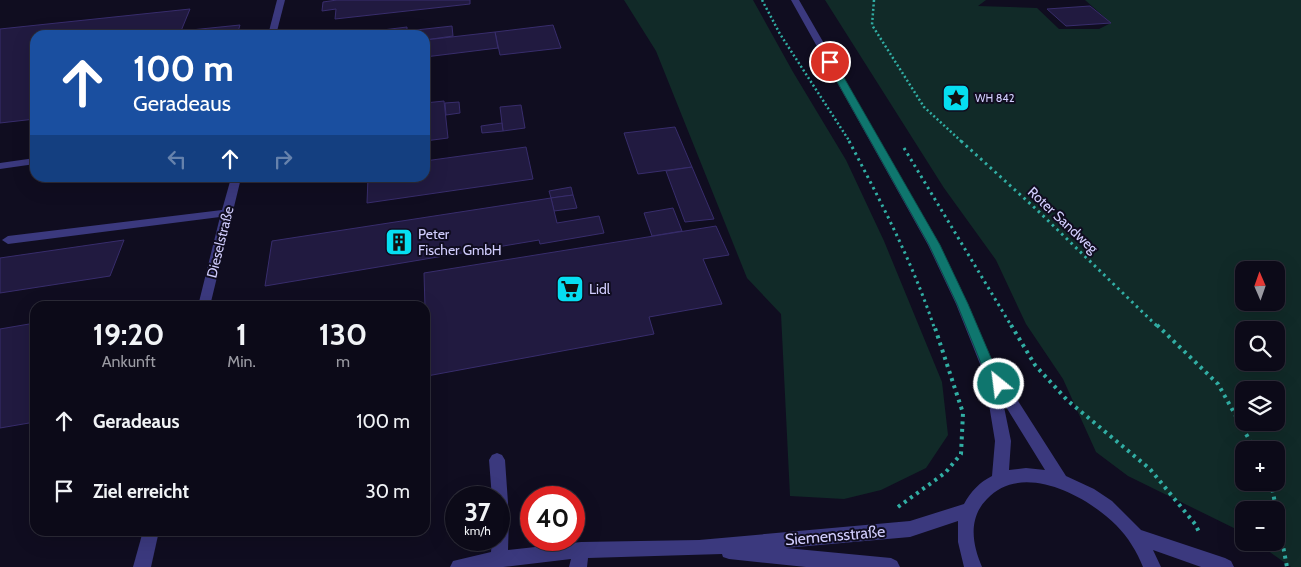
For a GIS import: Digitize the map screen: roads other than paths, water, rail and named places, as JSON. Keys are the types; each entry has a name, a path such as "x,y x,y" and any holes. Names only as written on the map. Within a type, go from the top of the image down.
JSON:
{"street":[{"path":"273,30 281,0"},
{"path":"796,0 934,245 992,374 1060,481"},
{"path":"0,166 30,162"},
{"name":"Dieselstraße","path":"205,301 235,182"},
{"path":"8,240 226,213"},
{"path":"992,374 1003,441 1000,479"},
{"path":"497,460 500,517 499,559"},
{"path":"974,567 969,557 964,532 968,510 980,491 1000,479 1019,475 1060,481 1082,490 1102,502 1136,536 1152,567"},
{"name":"Siemensstraße","path":"585,550 699,548 910,529 968,510"},
{"path":"142,567 150,536"},
{"path":"1136,536 1218,564"},
{"name":"Siemensstraße","path":"699,548 891,567"},
{"name":"Siemensstraße","path":"458,567 499,559 572,551"},
{"path":"578,567 581,551"}],"place":[{"name":"WH 842","path":"956,98"},
{"name":"Peter Fischer GmbH","path":"399,242"},
{"name":"Lidl","path":"570,289"}]}
